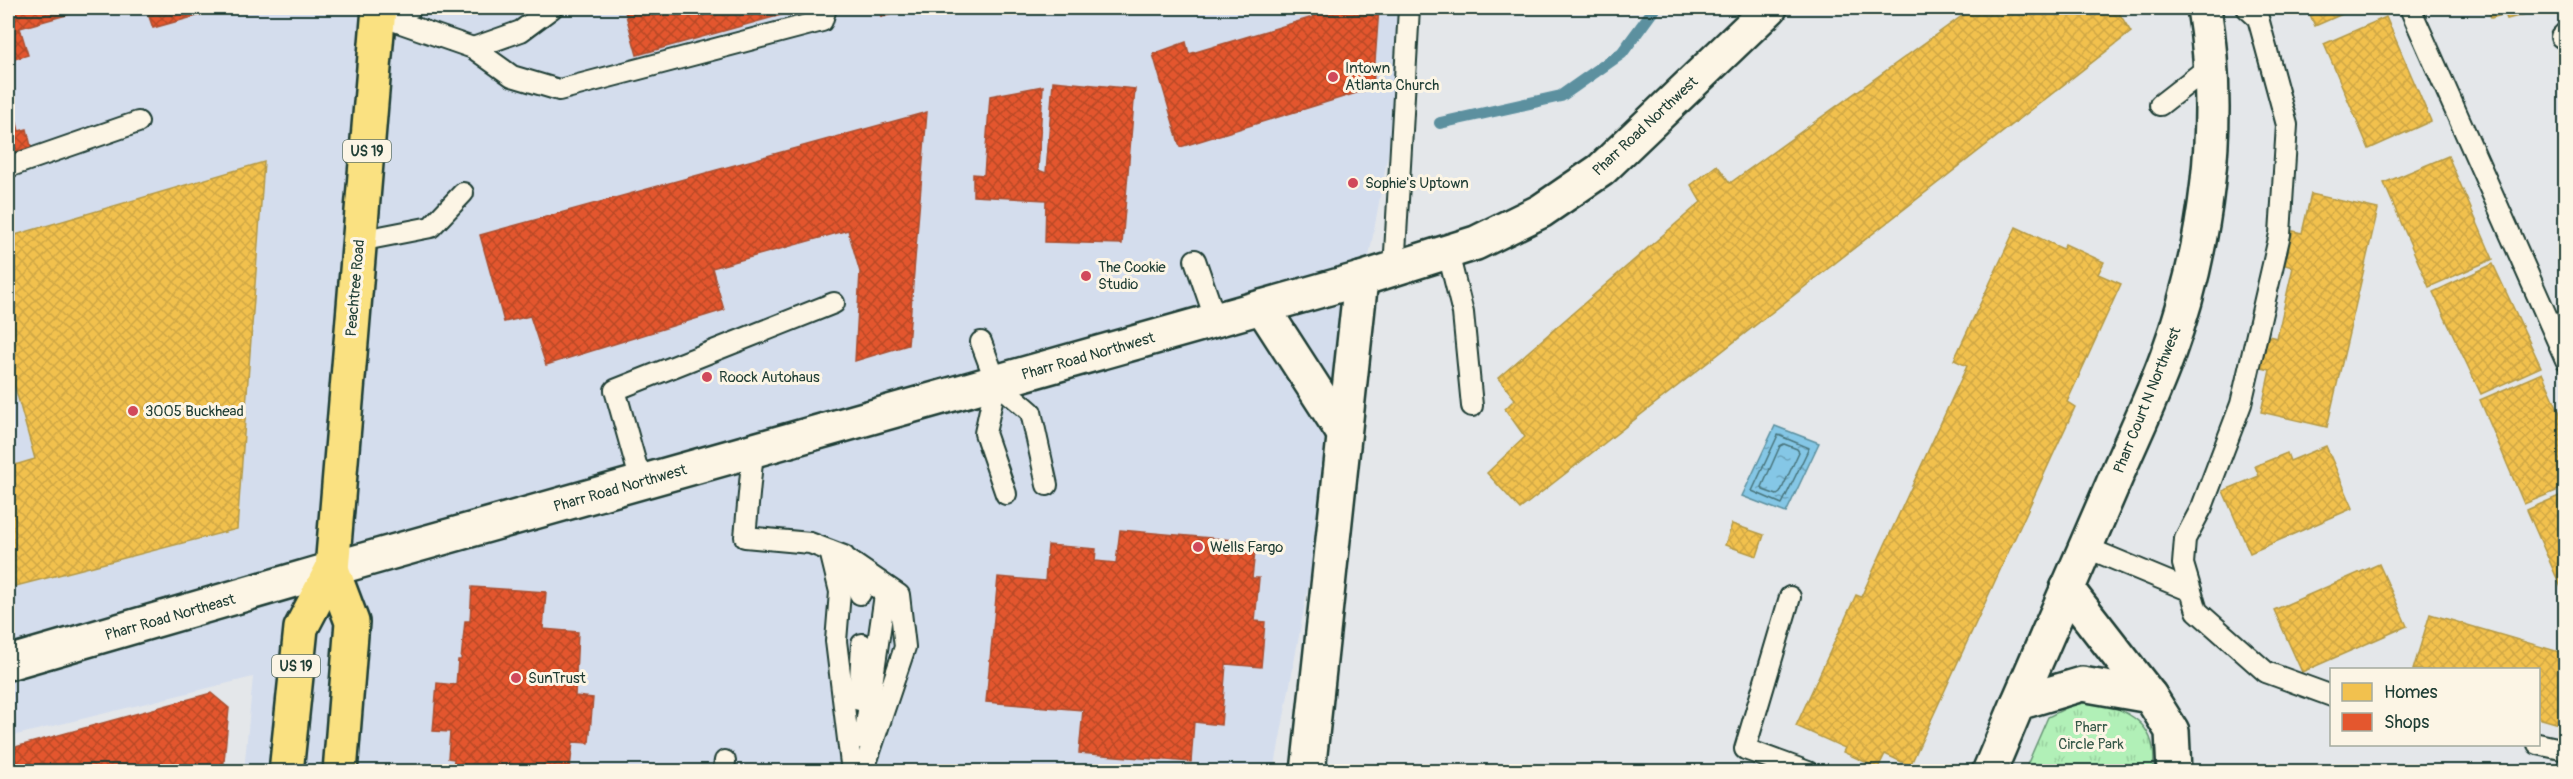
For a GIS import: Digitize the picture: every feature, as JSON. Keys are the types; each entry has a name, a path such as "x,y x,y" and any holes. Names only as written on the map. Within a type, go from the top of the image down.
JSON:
{"highway":[{"name":"Peachtree Road","path":"332,569 378,11"},
{"name":"US 19","path":"286,771 301,628 332,569"},
{"name":"US 19","path":"332,569 352,622 340,771"}],"street":[{"name":"Pharr Road Northwest","path":"332,569 1216,321 1394,270 1476,243 1541,211 1601,170 1770,8"},
{"name":"Pharr Court N Northwest","path":"1989,771 2167,358 2189,288 2206,203 2212,118 2204,8"},
{"path":"1308,771 1361,279"},
{"path":"1262,307 1344,434"},
{"name":"Pharr Road Northeast","path":"8,663 332,569"},
{"path":"2067,589 2150,696 2172,731 2174,771"},
{"path":"2018,704 2082,684 2150,696"}],"lane":[{"path":"378,11 411,8"},
{"path":"473,48 520,31 552,8"},
{"path":"378,11 473,48 512,76 559,90 822,21 826,8"},
{"path":"1394,270 1409,8"},
{"path":"2247,8 2258,18 2286,125 2280,234 2241,404 2202,507 2185,539 2183,564 2197,611 2266,672 2330,696"},
{"path":"2410,8 2565,360"},
{"path":"2160,105 2210,66"},
{"path":"8,167 138,122"},
{"path":"359,242 431,227 463,193"},
{"path":"1448,253 1463,312 1472,406"},
{"path":"1195,260 1216,321"},
{"path":"641,482 615,390 834,303"},
{"path":"981,342 996,382 1031,412 1047,484"},
{"path":"996,382 985,433 1006,494"},
{"path":"753,451 745,537 810,543 841,556 899,595 905,647 858,771"},
{"path":"2085,547 2191,591"},
{"path":"841,556 860,594"},
{"path":"841,556 836,641 858,771"},
{"path":"841,556 885,595 858,771"},
{"path":"1790,597 1745,749 1808,771"},
{"path":"858,771 862,644"},
{"path":"2540,744 2565,750"}],"shaded area":[{"path":"8,8 1415,8 1274,771 244,771 253,677 8,737"}],"green space":[{"name":"Pharr Circle Park","path":"2086,698 2127,713 2138,721 2146,730 2151,741 2154,754 2153,771 2024,772 2048,717"}],"water":[{"path":"1775,426 1819,443 1786,513 1742,496"}],"building: Homes":[{"path":"1973,8 2116,8 2131,32 1520,509 1487,473 1525,437 1505,409 1515,399 1498,378 1701,202 1691,185 1717,165 1730,183"},
{"path":"2307,8 2356,8 2315,26"},
{"path":"2488,8 2549,8 2507,19 2505,14 2491,18"},
{"path":"2386,17 2431,121 2369,149 2324,44"},
{"path":"2448,156 2493,259 2429,287 2384,183"},
{"name":"3005 Buckhead","path":"264,162 237,529 8,588 8,467 35,459 8,362 8,237"},
{"path":"2311,194 2378,209 2327,427 2261,412 2270,370 2261,368 2268,336 2277,338 2293,267 2285,265 2293,231 2302,233"},
{"path":"2016,227 2063,249 2065,244 2104,262 2098,274 2121,284 2067,402 2075,407 1910,766 1885,754 1878,768 1843,752 1845,748 1796,726 1856,595 1861,597 1967,366 1954,360"},
{"path":"2493,264 2541,367 2481,394 2433,292"},
{"path":"2542,373 2566,427 2566,487 2524,504 2480,400"},
{"path":"2326,446 2353,508 2250,553 2223,491 2259,476 2255,466 2287,453 2290,461"},
{"path":"2566,493 2566,599 2527,510"},
{"path":"1732,524 1764,535 1757,556 1725,545"},
{"path":"2379,564 2407,626 2302,672 2274,610"},
{"path":"2430,614 2566,654 2566,726 2540,719 2540,668 2414,668"}],"building: Shops":[{"path":"8,8 91,8 20,28 28,55 8,61"},
{"path":"146,8 225,8 153,28"},
{"path":"624,8 806,8 637,55"},
{"path":"879,8 916,8 881,17"},
{"path":"1311,8 1379,8 1373,88 1180,147 1153,54 1186,42 1189,54 1313,17"},
{"path":"1053,81 1135,89 1122,244 1045,242 1046,200 973,196 973,174 984,175 990,96 1043,86 1038,170 1046,173"},
{"path":"8,89 19,131 27,129 32,151 8,157"},
{"path":"927,112 908,345 855,361 860,272 848,230 712,268 724,310 546,365 530,316 504,322 480,235"},
{"path":"1120,530 1256,542 1252,578 1259,578 1255,621 1265,622 1261,667 1226,664 1221,725 1194,722 1191,762 1079,753 1083,710 986,702 998,577 1045,581 1048,545 1096,549 1095,561 1116,563"},
{"name":"SunTrust","path":"472,587 546,592 543,629 578,632 575,696 593,698 589,743 573,742 570,768 565,768 564,772 453,772 454,759 448,758 450,732 433,731 437,683 456,685 465,621 470,621"},
{"path":"211,693 229,708 223,772 8,772 8,749"}],"waterway":[{"path":"1440,123 1561,96 1622,53 1655,8"}],"place":[{"name":"Intown Atlanta Church","path":"1333,77"},
{"name":"Sophie's Uptown","path":"1353,183"},
{"name":"The Cookie Studio","path":"1086,276"},
{"name":"Roock Autohaus","path":"707,377"},
{"name":"3005 Buckhead","path":"133,411"},
{"name":"Wells Fargo","path":"1198,547"},
{"name":"SunTrust","path":"516,678"}]}
